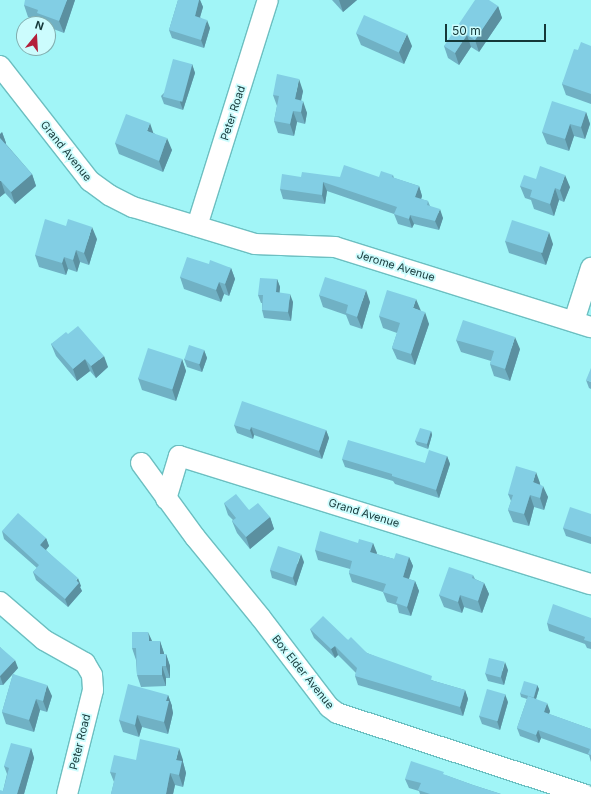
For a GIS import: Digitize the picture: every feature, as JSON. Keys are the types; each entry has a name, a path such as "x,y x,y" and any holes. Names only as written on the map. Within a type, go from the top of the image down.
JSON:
{"street":[{"name":"Peter Road","path":"197,226 268,0"},
{"name":"Grand Avenue","path":"0,66 90,182 109,195 133,207 197,226"},
{"name":"Jerome Avenue","path":"197,226 255,244 335,247 583,324"},
{"path":"583,324 591,268"},
{"name":"Grand Avenue","path":"166,499 179,456 591,584"},
{"name":"Box Elder Avenue","path":"141,463 166,499 329,707 337,713 584,794"},
{"name":"Peter Road","path":"0,602 44,640 85,663 92,675 93,690 67,794"}],"building":[{"path":"25,0 67,0 59,21 56,20 56,16 45,16 37,13 38,10 24,5"},
{"path":"178,0 199,0 195,16 207,20 201,40 169,30"},
{"path":"475,0 489,0 498,6 475,40 467,35 455,53 444,46"},
{"path":"364,15 407,34 399,52 356,33"},
{"path":"581,42 591,46 591,94 562,84 574,49 578,50"},
{"path":"173,59 192,64 182,102 163,97"},
{"path":"277,74 299,79 295,99 303,101 301,112 293,111 290,124 274,121 279,96 273,95"},
{"path":"552,101 586,112 581,127 570,124 565,139 542,132"},
{"path":"126,114 150,123 147,131 167,138 159,161 115,143"},
{"path":"0,138 32,174 11,192 0,181"},
{"path":"344,165 379,177 381,171 393,175 392,177 419,186 415,197 428,201 427,205 440,209 435,221 410,215 409,219 394,214 397,207 323,182 322,195 280,189 282,174 301,177 302,172 340,177"},
{"path":"540,166 565,175 560,190 555,188 550,204 530,197 532,190 520,186 524,175 536,179"},
{"path":"45,219 66,226 68,219 92,227 84,253 76,250 73,260 64,257 62,263 35,255"},
{"path":"512,220 549,232 542,253 505,241"},
{"path":"187,257 209,264 210,260 231,268 225,284 219,282 216,290 180,277"},
{"path":"325,277 366,290 357,317 346,313 348,305 319,295"},
{"path":"260,278 277,279 276,292 290,294 288,312 262,310 263,295 258,295"},
{"path":"387,290 416,299 413,308 425,312 411,354 392,348 400,323 379,316"},
{"path":"463,320 515,337 505,369 490,364 494,351 456,340"},
{"path":"78,326 104,356 91,366 85,359 73,369 51,344 66,332 68,334"},
{"path":"189,345 204,350 200,364 184,359"},
{"path":"148,348 182,359 172,390 138,378"},
{"path":"591,368 591,382 586,380"},
{"path":"242,401 326,430 319,451 251,427 250,430 234,425"},
{"path":"420,428 431,431 427,444 415,441"},
{"path":"348,440 425,463 429,450 447,456 436,490 392,476 392,474 342,459"},
{"path":"516,466 536,472 533,482 543,486 540,498 530,495 524,514 508,510 513,495 508,494"},
{"path":"236,494 249,510 258,503 270,517 246,537 232,521 236,518 224,503"},
{"path":"570,507 591,514 591,537 563,528"},
{"path":"18,513 46,538 40,545 78,578 76,580 79,583 65,599 33,572 39,565 2,531"},
{"path":"320,531 358,543 359,539 373,543 370,552 394,559 396,553 409,557 403,577 415,581 407,607 396,603 398,597 383,592 386,584 349,573 352,561 315,550"},
{"path":"278,546 301,554 293,577 270,570"},
{"path":"449,567 473,575 472,578 484,583 478,601 460,595 458,602 439,595"},
{"path":"553,604 591,618 591,642 584,640 585,637 547,623"},
{"path":"323,616 348,640 351,637 367,653 432,676 431,680 465,690 460,707 355,676 357,668 335,646 331,649 310,629"},
{"path":"132,632 148,632 149,641 160,641 160,654 166,654 166,666 162,666 162,675 137,675 136,648 132,648"},
{"path":"0,647 15,660 0,676"},
{"path":"489,658 505,662 501,677 485,674"},
{"path":"13,674 47,685 43,701 36,699 29,720 2,712"},
{"path":"524,681 537,685 534,698 520,693"},
{"path":"128,684 168,695 166,701 169,701 164,722 137,715 135,725 119,720"},
{"path":"487,689 505,694 498,721 479,716"},
{"path":"528,696 547,703 544,712 591,729 591,755 588,754 590,749 538,730 536,735 517,728"},
{"path":"140,739 179,748 176,760 182,761 179,775 170,773 166,794 111,794 116,773 110,772 114,755 136,760"},
{"path":"11,743 31,748 17,794 0,794 0,790 3,791 9,768 4,766"},
{"path":"411,761 501,794 430,794 418,790 421,783 405,779"}]}
